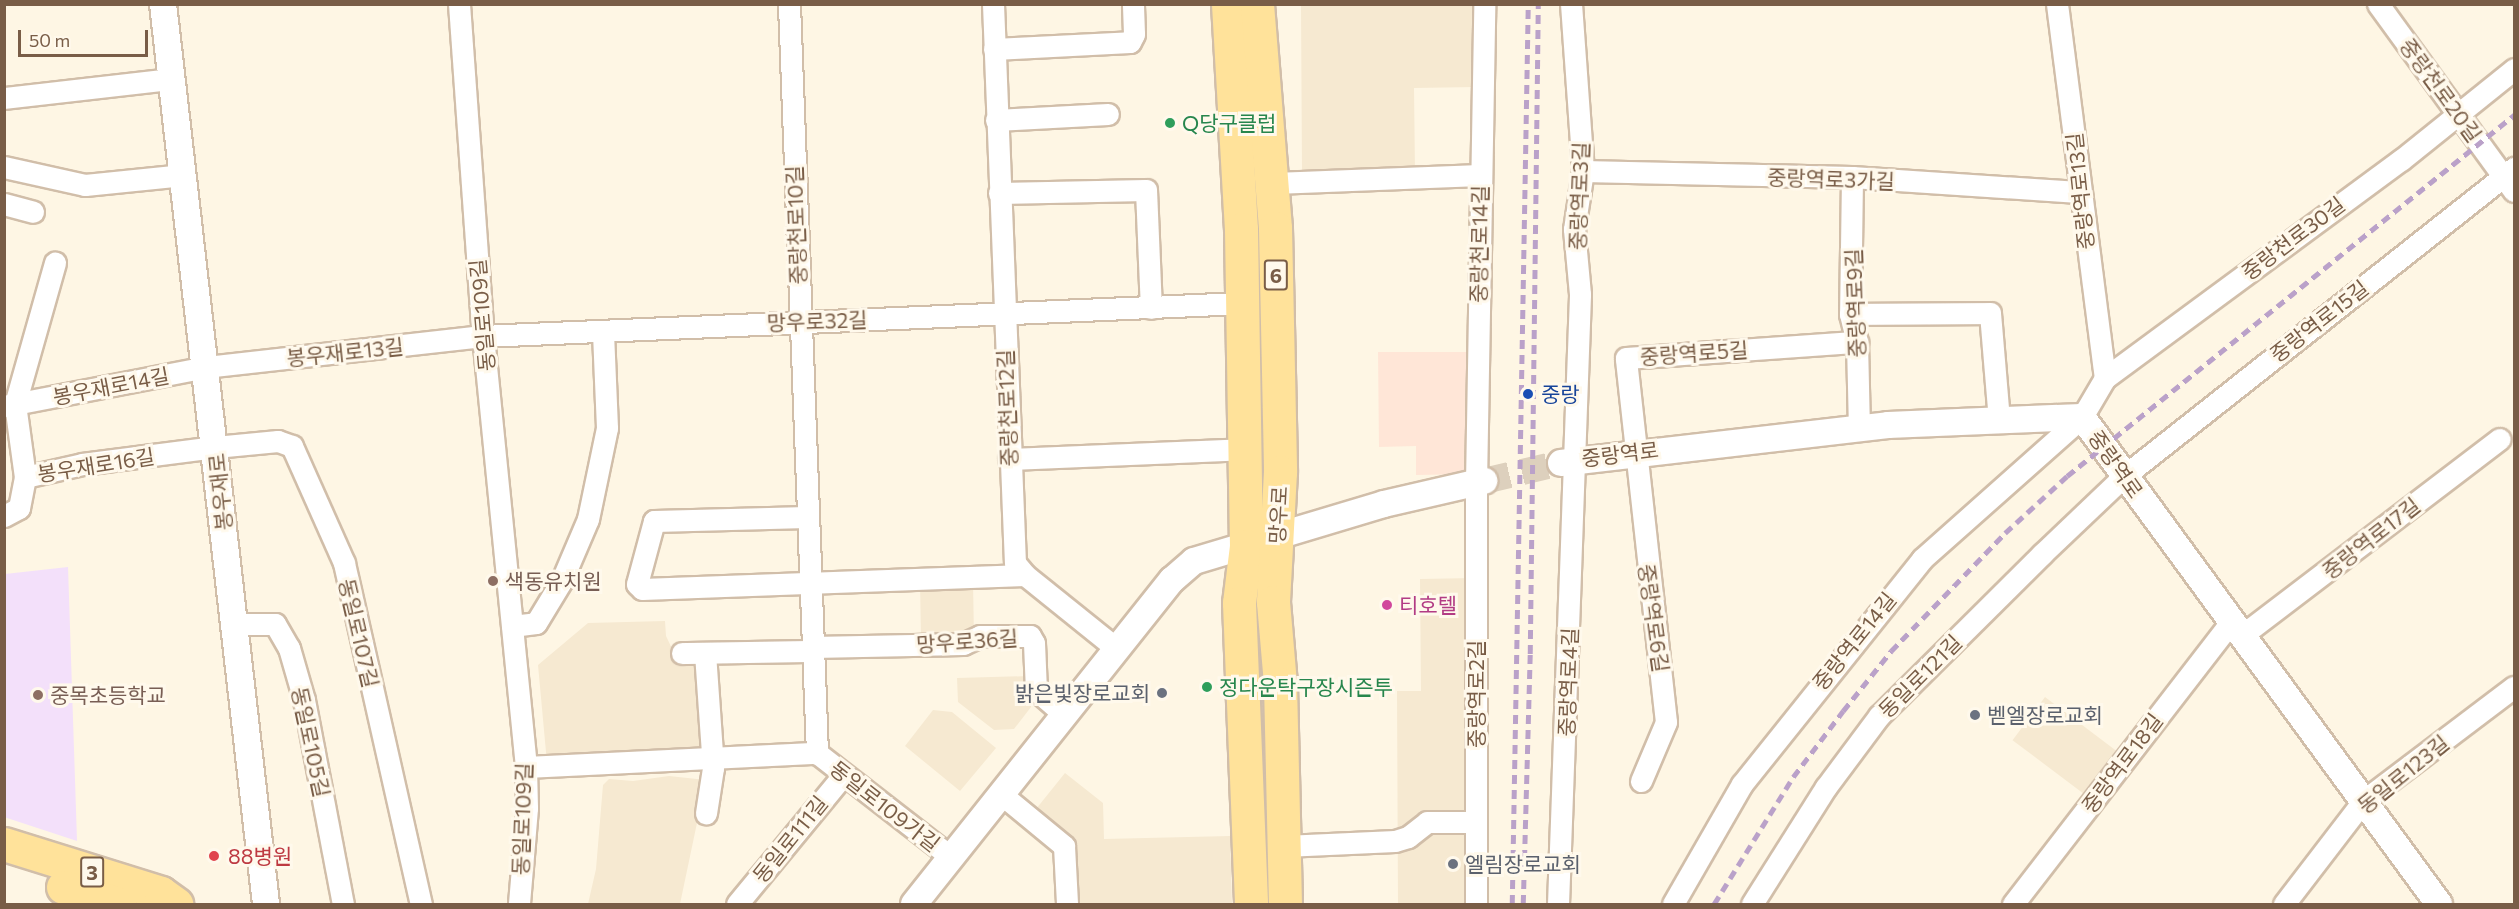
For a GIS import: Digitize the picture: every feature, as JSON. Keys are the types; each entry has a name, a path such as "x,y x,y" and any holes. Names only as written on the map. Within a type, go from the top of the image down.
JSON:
{"main road":[{"name":"망우로","path":"1247,7 1274,183 1280,472 1273,602 1280,684 1285,904"},
{"name":"망우로","path":"1247,7 1241,230 1246,546 1239,603 1251,904"},
{"name":"3","path":"4,844 161,893 176,904"},
{"name":"3","path":"4,868 119,904"}],"street":[{"name":"봉우재로","path":"163,4 266,904"},
{"name":"동일로109길","path":"459,4 483,336 526,767 527,808 519,904"},
{"name":"중랑천로10길","path":"789,4 798,322 817,753"},
{"name":"중랑천로12길","path":"993,4 1009,459 1015,559 1025,576"},
{"path":"994,49 1130,42 1134,34 1133,4"},
{"name":"중랑천로14길","path":"1480,482 1480,175 1484,4"},
{"name":"중랑역로3길","path":"1567,462 1580,294 1574,229 1583,171 1571,4"},
{"name":"중랑역로13길","path":"2057,4 2079,192 2105,378"},
{"name":"중랑천로20길","path":"2378,4 2458,112 2511,178"},
{"name":"중랑천로30길","path":"2082,417 2105,378 2400,160 2514,69"},
{"path":"4,98 172,79"},
{"path":"996,120 1108,114"},
{"path":"4,167 88,185 183,175"},
{"name":"중랑역로3가길","path":"1583,171 1852,177 2079,192"},
{"path":"1274,183 1480,175"},
{"name":"중랑역로9길","path":"1852,177 1850,314 1857,342 1859,428"},
{"name":"중랑역로15길","path":"2124,476 2511,178"},
{"path":"999,194 1146,190 1151,308"},
{"path":"4,204 33,212"},
{"name":"봉우재로14길","path":"25,477 10,405 55,263"},
{"name":"망우로32길","path":"483,336 1243,303"},
{"path":"1850,314 1990,313 1999,420"},
{"path":"512,626 536,623 562,580 588,519 607,428 603,331"},
{"name":"봉우재로13길","path":"206,367 483,336"},
{"name":"중랑역로5길","path":"1633,452 1626,358 1857,342"},
{"name":"봉우재로14길","path":"10,405 206,367"},
{"name":"중랑역로","path":"1567,462 1633,452 1859,428 2082,417 2439,904"},
{"name":"중랑역로14길","path":"1673,904 1742,784 1922,559 2082,417"},
{"name":"중랑역로17길","path":"2236,629 2500,439"},
{"name":"동일로107길","path":"215,447 278,441 289,444 296,452 344,563 421,904"},
{"name":"봉우재로16길","path":"4,516 19,508 25,477 82,464 215,447"},
{"path":"1009,459 1244,449"},
{"name":"중랑역로6길","path":"1633,452 1651,610 1658,629 1666,722 1641,781"},
{"name":"중랑역로4길","path":"1558,904 1567,462"},
{"name":"동일로121길","path":"1752,904 1820,796 1879,716 2124,476"},
{"path":"914,904 1172,580 1194,561 1277,538 1384,504 1480,482"},
{"name":"중랑역로2길","path":"1476,904 1480,482"},
{"path":"807,517 654,521 637,584 642,589 1025,576 1117,649"},
{"name":"동일로105길","path":"235,624 275,624 289,648 304,700 344,904"},
{"name":"중랑역로18길","path":"2013,904 2236,629"},
{"name":"망우로36길","path":"812,649 963,644 980,636 1030,636 1034,643 1036,690 1064,714"},
{"path":"682,653 812,649"},
{"path":"705,652 712,757 706,813"},
{"name":"동일로123길","path":"2284,904 2363,801 2514,687"},
{"name":"동일로109가길","path":"526,767 817,753 951,857"},
{"name":"동일로111길","path":"737,904 844,774"},
{"path":"1001,794 1064,846 1067,904"},
{"path":"1284,846 1395,841 1408,837 1427,822 1476,822"}],"shaded area":[{"path":"1301,5 1476,5 1476,87 1414,88 1415,173 1302,174"},
{"path":"1378,352 1473,352 1473,474 1416,475 1416,446 1379,447"},
{"name":"중목초등학교","path":"68,567 77,841 4,817 5,574"},
{"path":"1474,578 1476,904 1398,904 1397,691 1421,691 1420,579"},
{"path":"973,581 974,634 921,635 920,582"},
{"path":"665,621 666,636 676,657 699,656 707,754 547,763 538,665 588,623"},
{"path":"1030,676 1031,707 1014,729 994,730 958,702 957,678"},
{"path":"2045,697 2121,754 2088,797 2013,740"},
{"path":"933,710 952,712 996,748 960,791 905,746"},
{"path":"1065,773 1103,803 1104,839 1230,836 1232,904 1071,904 1069,844 1032,814"},
{"path":"669,776 706,780 680,904 588,904 596,869 603,785 609,779 633,781"}],"tunnel":[{"path":"1484,481 1561,463"}],"railway":[{"path":"1512,904 1528,4"},
{"path":"1523,904 1530,654 1538,4"},
{"path":"1714,904 1793,777 1843,711 1891,651 2005,533 2067,476 2514,115"}],"place":[{"name":"Q당구클럽","path":"1170,123"},
{"name":"중랑","path":"1528,394"},
{"name":"색동유치원","path":"493,581"},
{"name":"티호텔","path":"1387,605"},
{"name":"정다운탁구장시즌투","path":"1207,687"},
{"name":"밝은빛장로교회","path":"1162,693"},
{"name":"중목초등학교","path":"38,695"},
{"name":"벧엘장로교회","path":"1975,715"},
{"name":"88병원","path":"214,856"},
{"name":"엘림장로교회","path":"1453,864"}]}
